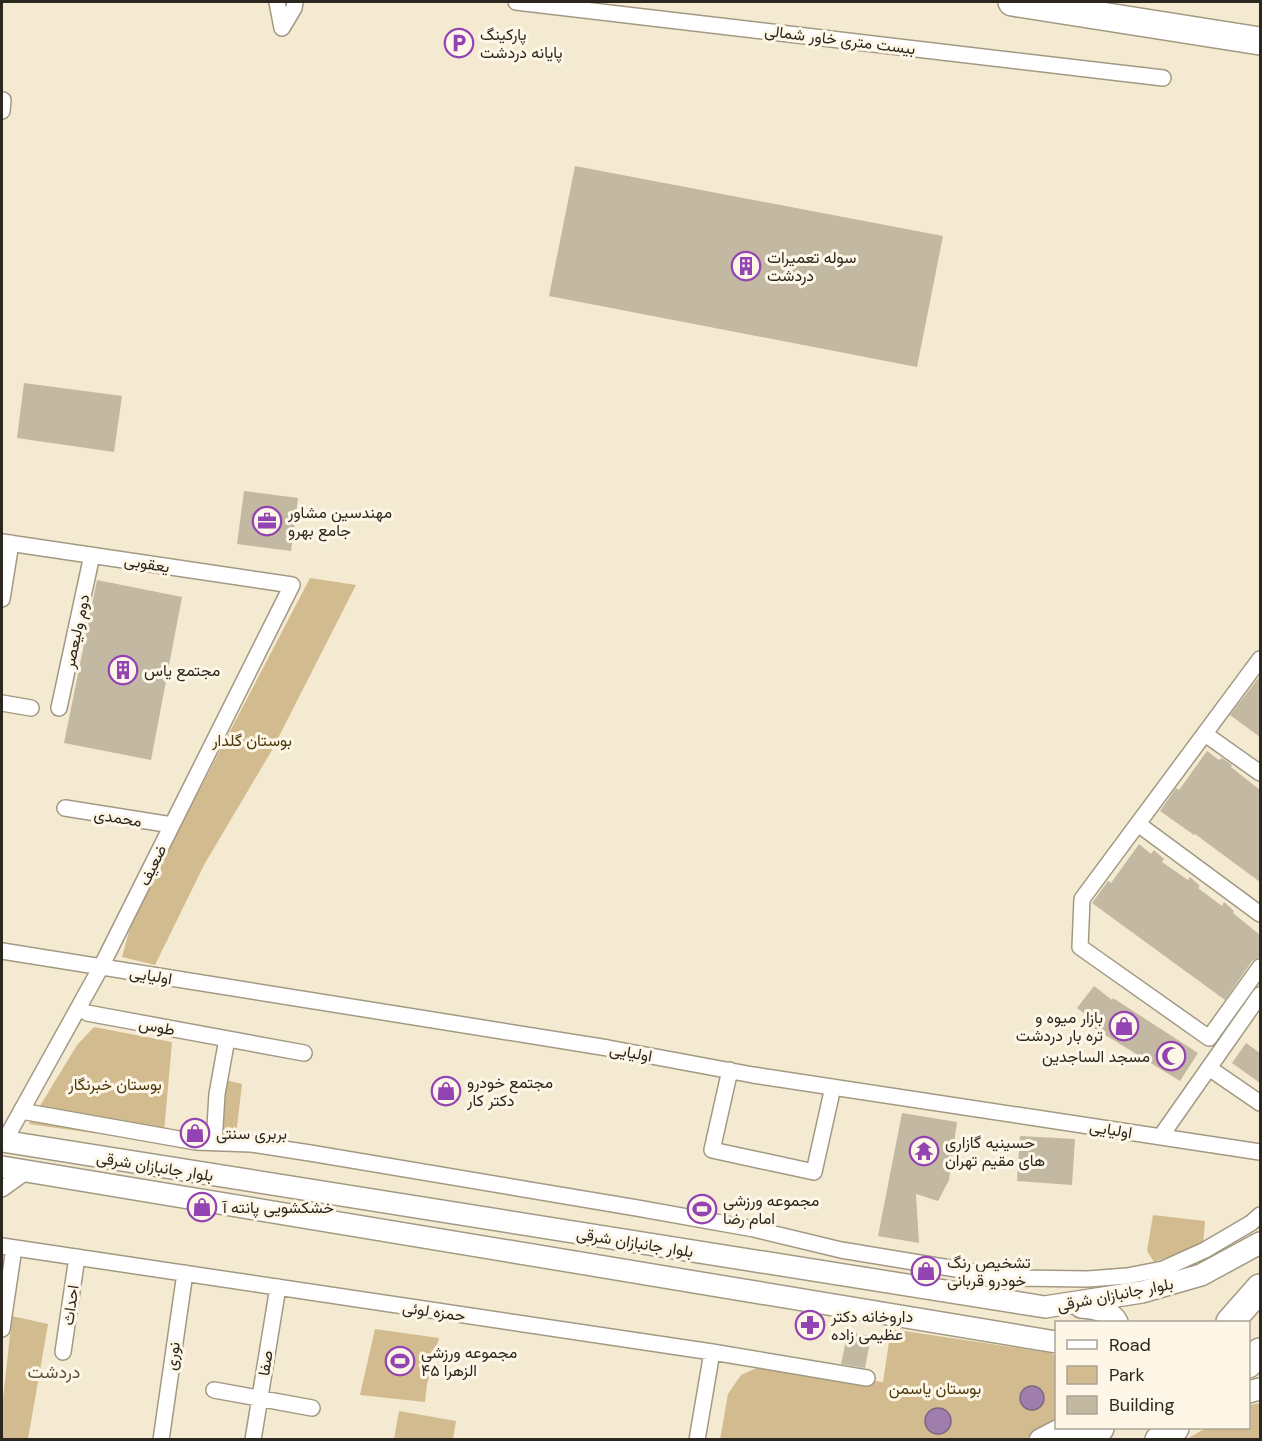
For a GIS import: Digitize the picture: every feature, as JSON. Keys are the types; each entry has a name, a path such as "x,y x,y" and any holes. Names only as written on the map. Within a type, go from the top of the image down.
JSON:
{"highway":[{"path":"1012,2 1260,41"},
{"path":"1232,1321 1260,1288"},
{"path":"1080,1440 1098,1429"},
{"path":"1159,1440 1174,1429"}],"main road":[{"name":"بلوار جانبازان شرقی","path":"3,1142 1046,1307 1142,1292 1201,1275 1260,1243"},
{"name":"بلوار جانبازان شرقی","path":"2,1167 1055,1342"},
{"path":"1065,1305 1094,1308 1106,1312 1116,1321"},
{"path":"1040,1440 1061,1429"}],"street":[{"path":"278,2 282,28 295,2"},
{"name":"بیست متری خاور شمالی","path":"516,2 631,8 1163,78"},
{"path":"2,599 6,542"},
{"name":"یعقوبی","path":"6,542 292,585"},
{"name":"دوم ولیعصر","path":"59,708 92,555"},
{"name":"ضعیف","path":"3,1142 101,967 292,585"},
{"path":"1260,659 1082,899 1080,947 1209,1038 1260,967"},
{"path":"2,703 31,708"},
{"path":"1205,734 1260,773"},
{"name":"محمدی","path":"65,808 172,825"},
{"path":"1138,824 1260,914"},
{"name":"اولیایی","path":"2,951 608,1048 833,1087 1260,1152"},
{"path":"1161,1136 1260,994"},
{"name":"طوس","path":"87,1013 304,1053"},
{"path":"214,1143 217,1094 227,1039"},
{"path":"1209,1068 1260,1103"},
{"path":"729,1070 712,1150 814,1172 833,1087"},
{"path":"21,1111 196,1142 251,1144 658,1212 754,1229 841,1250 1010,1278 1088,1280 1163,1269 1205,1250 1251,1223 1260,1215"},
{"path":"2,1189 27,1171"},
{"path":"2,1329 8,1247"},
{"name":"حمزه لوئی","path":"8,1247 712,1352 867,1378"},
{"name":"احداث","path":"63,1352 77,1257"},
{"name":"نوری","path":"160,1440 185,1273"},
{"path":"1020,1304 1023,1278"},
{"name":"صفا","path":"253,1440 278,1287"},
{"path":"697,1440 712,1352"},
{"path":"214,1390 312,1408"}],"green space":[{"name":"بوستان گلدار","path":"310,578 356,585 272,750 204,865 155,965 122,957 133,917"},
{"name":"بوستان خبرنگار","path":"94,1027 172,1042 163,1143 29,1124 77,1045"},
{"path":"225,1080 242,1084 236,1135 219,1132"},
{"path":"1153,1215 1205,1221 1203,1245 1154,1262 1147,1251"},
{"path":"12,1316 48,1324 28,1439 2,1439 2,1409"},
{"name":"مجموعه ورزشی الزهرا ۴۵","path":"375,1329 439,1338 427,1384 425,1402 360,1395"},
{"name":"بوستان یاسمن","path":"891,1329 1051,1353 1055,1356 1055,1425 1024,1439 720,1440 728,1394 741,1375 761,1366 883,1382"},
{"path":"1260,1403 1260,1439 1187,1439 1204,1429 1250,1429 1250,1405"},
{"path":"399,1411 456,1421 453,1439 394,1439"}],"shaded area":[{"path":"1032,1386 1041,1389 1044,1398 1041,1407 1032,1410 1023,1407 1020,1398 1023,1389"},
{"path":"938,1408 947,1412 951,1421 947,1430 938,1434 929,1430 925,1421 929,1412"}],"building":[{"name":"سوله تعمیرات دردشت","path":"575,166 943,236 917,367 549,296"},
{"path":"24,383 122,396 114,452 17,438"},
{"name":"مهندسین مشاور جامع بهرو","path":"244,491 298,498 291,551 237,544"},
{"name":"مجتمع یاس","path":"97,580 182,597 151,760 64,743"},
{"path":"1260,676 1260,737 1230,715"},
{"path":"1207,751 1219,760 1222,758 1232,765 1231,767 1260,790 1260,882 1160,811 1176,788 1179,790"},
{"path":"1139,844 1151,854 1154,850 1164,859 1162,862 1188,880 1190,877 1200,886 1198,888 1222,906 1224,902 1234,911 1233,913 1260,935 1260,957 1252,961 1225,1000 1092,903 1108,881 1111,883"},
{"path":"1094,986 1112,1000 1113,998 1198,1053 1180,1081 1094,1028 1097,1023 1077,1008"},
{"path":"1246,1043 1260,1053 1260,1083 1232,1063"},
{"name":"حسینیه گازاری های مقیم تهران","path":"902,1113 957,1122 949,1180 938,1201 916,1194 919,1243 878,1236"},
{"path":"1020,1136 1075,1139 1072,1185 1017,1181"},
{"path":"848,1332 871,1336 865,1368 841,1364"}],"place":[{"name":"پارکینگ پایانه دردشت","path":"459,43"},
{"name":"سوله تعمیرات دردشت","path":"746,266"},
{"name":"مهندسین مشاور جامع بهرو","path":"267,521"},
{"name":"مجتمع یاس","path":"123,670"},
{"name":"بازار میوه و تره بار دردشت","path":"1124,1026"},
{"name":"مسجد الساجدین","path":"1171,1056"},
{"name":"مجتمع خودرو دکتر کار","path":"446,1091"},
{"name":"بربری سنتی","path":"195,1133"},
{"name":"حسینیه گازاری های مقیم تهران","path":"924,1151"},
{"name":"خشکشویی پانته آ","path":"202,1207"},
{"name":"مجموعه ورزشی امام رضا","path":"702,1209"},
{"name":"تشخیص رنگ خودرو قربانی","path":"926,1271"},
{"name":"داروخانه دکتر عظیمی زاده","path":"810,1325"},
{"name":"مجموعه ورزشی الزهرا ۴۵","path":"400,1361"}],"district":[{"name":"دردشت","path":"54,1372"}]}
